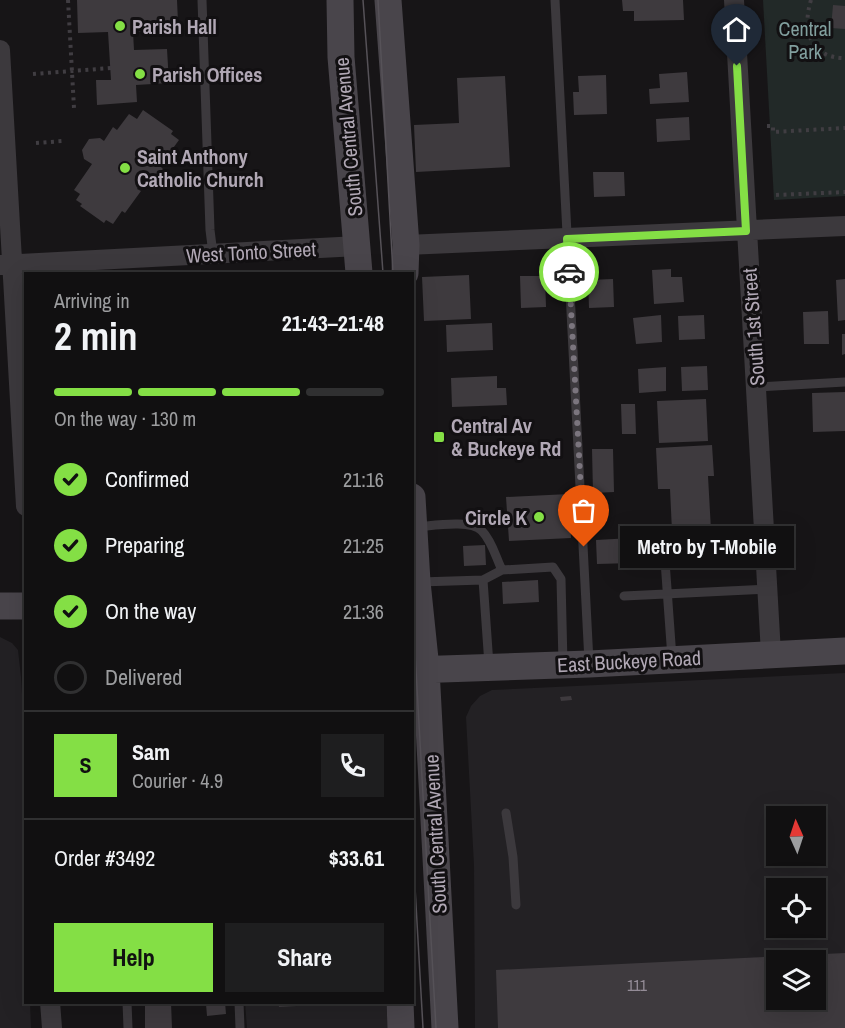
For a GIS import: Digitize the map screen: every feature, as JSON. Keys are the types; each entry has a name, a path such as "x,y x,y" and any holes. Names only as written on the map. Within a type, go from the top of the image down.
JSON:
{"main road":[{"name":"South Central Avenue","path":"340,0 341,57 359,272"},
{"path":"388,0 406,245 405,272"},
{"name":"South Central Avenue","path":"414,527 419,670 445,1028"},
{"path":"0,606 24,606"},
{"name":"East Buckeye Road","path":"419,670 845,651"},
{"path":"400,1004 401,1028"}],"street":[{"name":"South 1st Street","path":"734,0 771,654"},
{"path":"0,50 6,264 24,482"},
{"path":"406,245 845,226"},
{"name":"West Tonto Street","path":"6,264 358,246"},
{"path":"50,1004 52,1028"}],"lane":[{"path":"202,0 210,230 213,254"},
{"path":"555,0 567,239 576,664"},
{"path":"757,387 845,382"},
{"path":"414,527 469,524 481,529 502,570"},
{"path":"672,659 665,561 766,555"},
{"path":"417,582 483,580 502,570 552,567 561,579 576,664"},
{"path":"483,580 489,667"},
{"path":"624,596 768,589"},
{"path":"506,813 513,857 516,905"},
{"path":"127,1004 128,1028"},
{"path":"239,1004 240,1028"}],"path":[{"path":"68,0 74,108"},
{"path":"812,0 807,13 807,31 813,44 824,53 836,58 845,58"},
{"path":"33,74 111,68"},
{"path":"766,126 773,126 773,132 845,128"},
{"path":"36,143 63,141"},
{"path":"776,195 845,192"}],"shaded area":[{"path":"0,637 12,643 18,650 21,677 24,727 24,1004 30,1004 31,1028 0,1028"},
{"path":"845,673 845,1028 475,1028 474,865 466,717 471,706 480,696 492,690"},
{"path":"245,1004 386,1004 388,1028 247,1028"}],"green space":[{"name":"Central Park","path":"763,0 845,0 845,196 774,200"}],"building":[{"path":"77,0 177,0 178,22 162,22 162,30 133,32 134,50 167,49 169,83 136,85 137,102 97,105 96,80 111,80 108,32 78,33"},
{"path":"622,0 683,0 684,20 634,21 634,11 623,11"},
{"path":"833,5 845,6 845,29 831,28"},
{"path":"687,72 689,102 650,104 649,89 660,88 659,74"},
{"path":"606,75 607,114 574,115 573,92 579,92 578,76"},
{"path":"505,76 510,167 416,172 414,125 459,123 457,78"},
{"name":"Saint Anthony Catholic Church","path":"143,110 173,131 171,134 179,140 160,166 163,169 153,184 149,181 147,184 142,181 137,189 141,191 125,213 122,211 113,224 106,220 104,223 80,206 82,204 76,200 80,194 74,190 92,164 84,159 82,150 89,139 100,138 104,141 113,127 117,130 129,114 137,119"},
{"path":"689,117 690,140 657,142 656,119"},
{"path":"593,172 624,172 625,196 594,197"},
{"path":"671,269 671,277 682,277 684,302 654,304 652,270"},
{"path":"469,275 471,319 424,321 422,277"},
{"path":"520,276 545,276 546,307 521,308"},
{"path":"613,279 614,307 589,308 588,280"},
{"path":"845,279 845,320 838,321 836,280"},
{"path":"828,311 829,344 804,344 803,312"},
{"path":"661,315 662,342 636,344 633,318"},
{"path":"704,315 705,339 679,340 678,316"},
{"path":"492,323 493,350 447,352 446,325"},
{"path":"842,334 845,334 845,354 842,355"},
{"path":"707,366 708,390 682,391 681,367"},
{"path":"666,367 666,391 639,393 638,369"},
{"path":"497,376 497,388 506,388 507,405 452,407 451,378"},
{"path":"845,392 845,431 813,432 812,393"},
{"path":"706,399 708,441 659,443 657,401"},
{"path":"621,404 635,404 636,434 622,434"},
{"path":"712,445 714,476 708,476 711,530 672,531 670,489 658,489 656,448"},
{"path":"592,449 613,449 614,492 593,493"},
{"name":"Circle K","path":"569,494 571,538 509,541 506,497"},
{"path":"632,538 633,563 597,564 596,540"},
{"path":"485,545 486,565 464,566 463,546"},
{"path":"538,580 539,602 503,604 502,582"},
{"path":"571,696 572,700 561,701 560,697"},
{"path":"845,953 845,1028 498,1028 496,970 766,957 766,1010 826,1010 826,954"},
{"path":"145,1004 171,1004 172,1028 145,1028"},
{"path":"206,1004 225,1004 226,1014 207,1016"},
{"path":"278,1004 332,1004 279,1007"}],"tram line":[{"path":"363,0 383,272"},
{"path":"378,0 393,272"},
{"path":"414,634 436,1028"},
{"path":"414,869 423,1028"}],"way so far":[{"path":"569,272 584,547"}],"place":[{"name":"Parish Hall","path":"120,26"},
{"name":"Parish Offices","path":"140,74"},
{"name":"Saint Anthony Catholic Church","path":"125,168"},
{"name":"Central Av & Buckeye Rd","path":"439,437"},
{"name":"Circle K","path":"539,517"},
{"name":"Metro by T-Mobile","path":"584,547"}],"route":[{"path":"569,272 567,239 746,231 737,66"}]}
